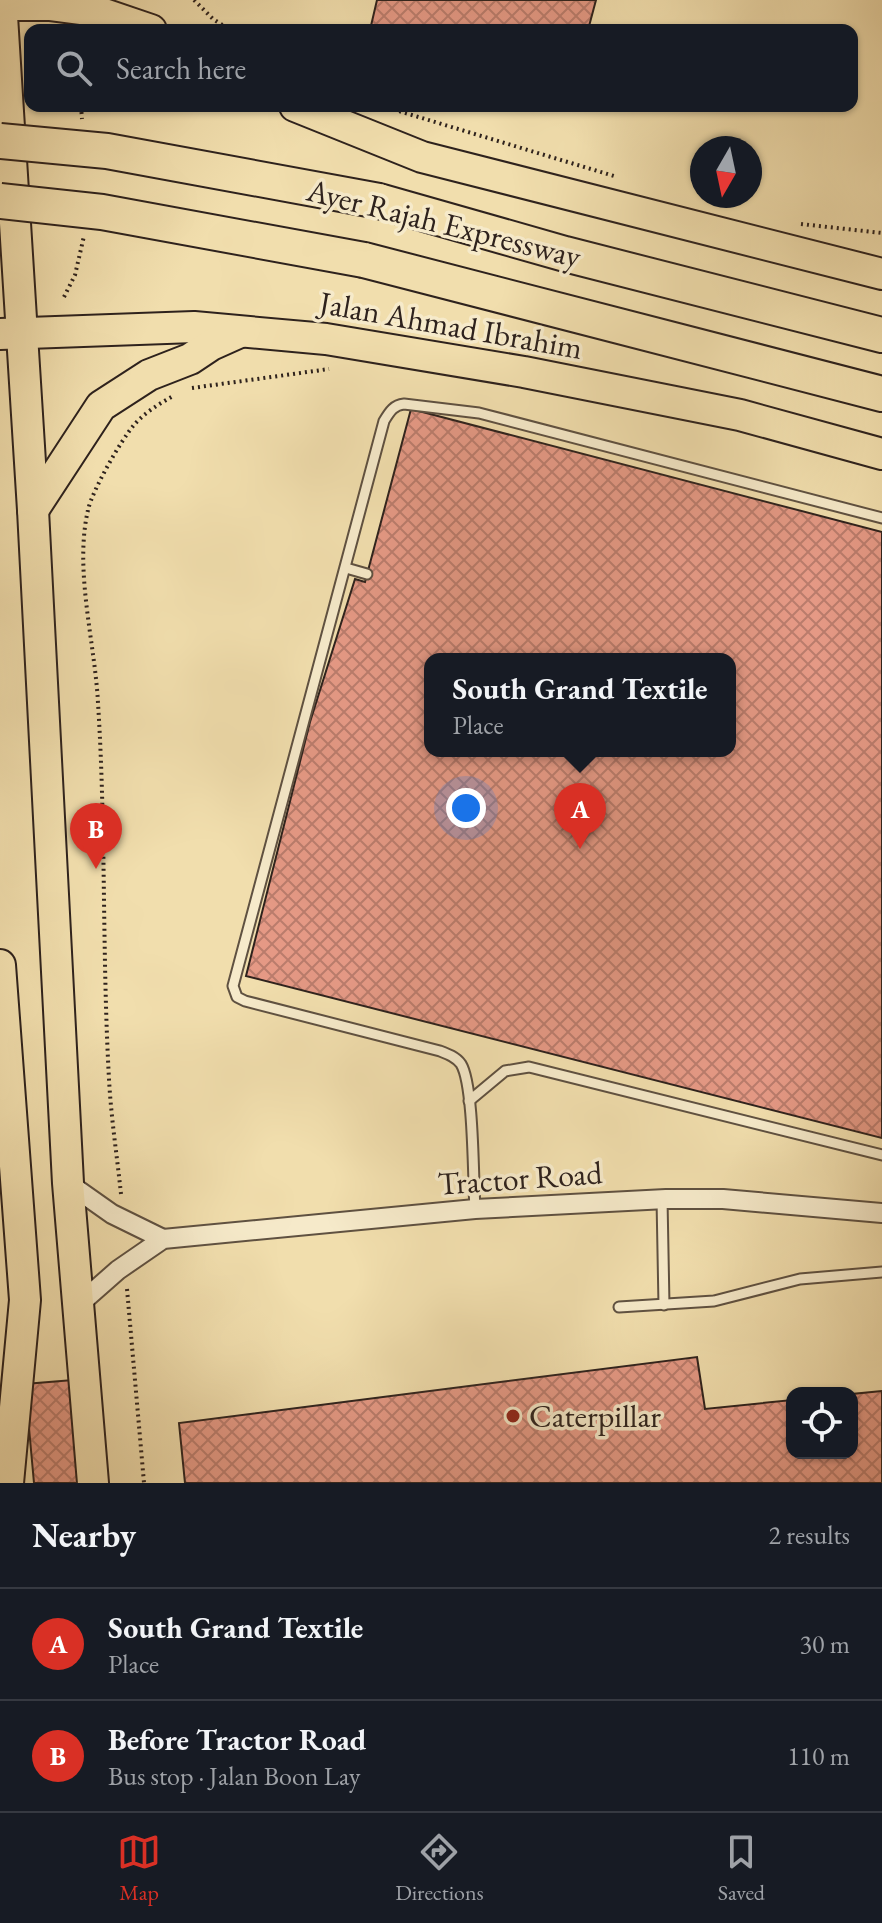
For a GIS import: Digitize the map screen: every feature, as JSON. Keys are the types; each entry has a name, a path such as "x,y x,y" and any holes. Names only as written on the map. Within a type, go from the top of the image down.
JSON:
{"highway":[{"name":"Ayer Rajah Expressway","path":"0,141 107,151 379,201 565,254 882,335"},
{"name":"Ayer Rajah Expressway","path":"0,201 102,212 364,260 882,394"}],"main road":[{"path":"126,0 146,24"},
{"path":"93,1483 68,1183 33,510 11,334 1,3 95,11 133,24"},
{"path":"310,112 422,157 882,274"},
{"name":"Jalan Ahmad Ibrahim","path":"11,334 174,327 245,330 326,339 524,372 740,415 882,454"},
{"path":"33,510 101,406 149,375 190,359 211,345 245,330"},
{"path":"0,965 25,1300 8,1483"}],"street":[{"path":"68,1183 112,1214 163,1239"},
{"name":"Tractor Road","path":"76,1307 118,1270 163,1239 475,1209 662,1199 723,1199 882,1213"}],"lane":[{"path":"475,1209 469,1101 459,1061 449,1055 245,1001 234,992 234,980 308,717 384,421 397,405 404,404 479,413 882,518"},
{"path":"346,568 367,574"},
{"path":"469,1101 505,1071 529,1067 882,1155"},
{"path":"662,1199 664,1305"},
{"path":"619,1307 725,1299 800,1279 865,1271 882,1272"}],"path":[{"path":"194,0 221,24"},
{"path":"402,112 625,180"},
{"path":"799,224 882,233"},
{"path":"186,389 310,369 341,368"},
{"path":"122,1197 109,1080 104,822 98,700 84,540 88,508 134,425 177,394"},
{"path":"127,1286 144,1483"}],"building":[{"path":"377,0 596,0 590,24 371,24"},
{"path":"411,409 882,532 882,1138 246,976 310,722 355,579 365,582"},
{"name":"Caterpillar","path":"697,1357 705,1409 786,1401 786,1459 858,1459 858,1393 882,1391 882,1483 185,1483 179,1423"},
{"path":"85,1379 95,1483 34,1483 25,1384"}],"place":[{"name":"South Grand Textile","path":"580,849"},
{"name":"Before Tractor Road","path":"96,869"},
{"name":"Caterpillar","path":"513,1416"}]}
